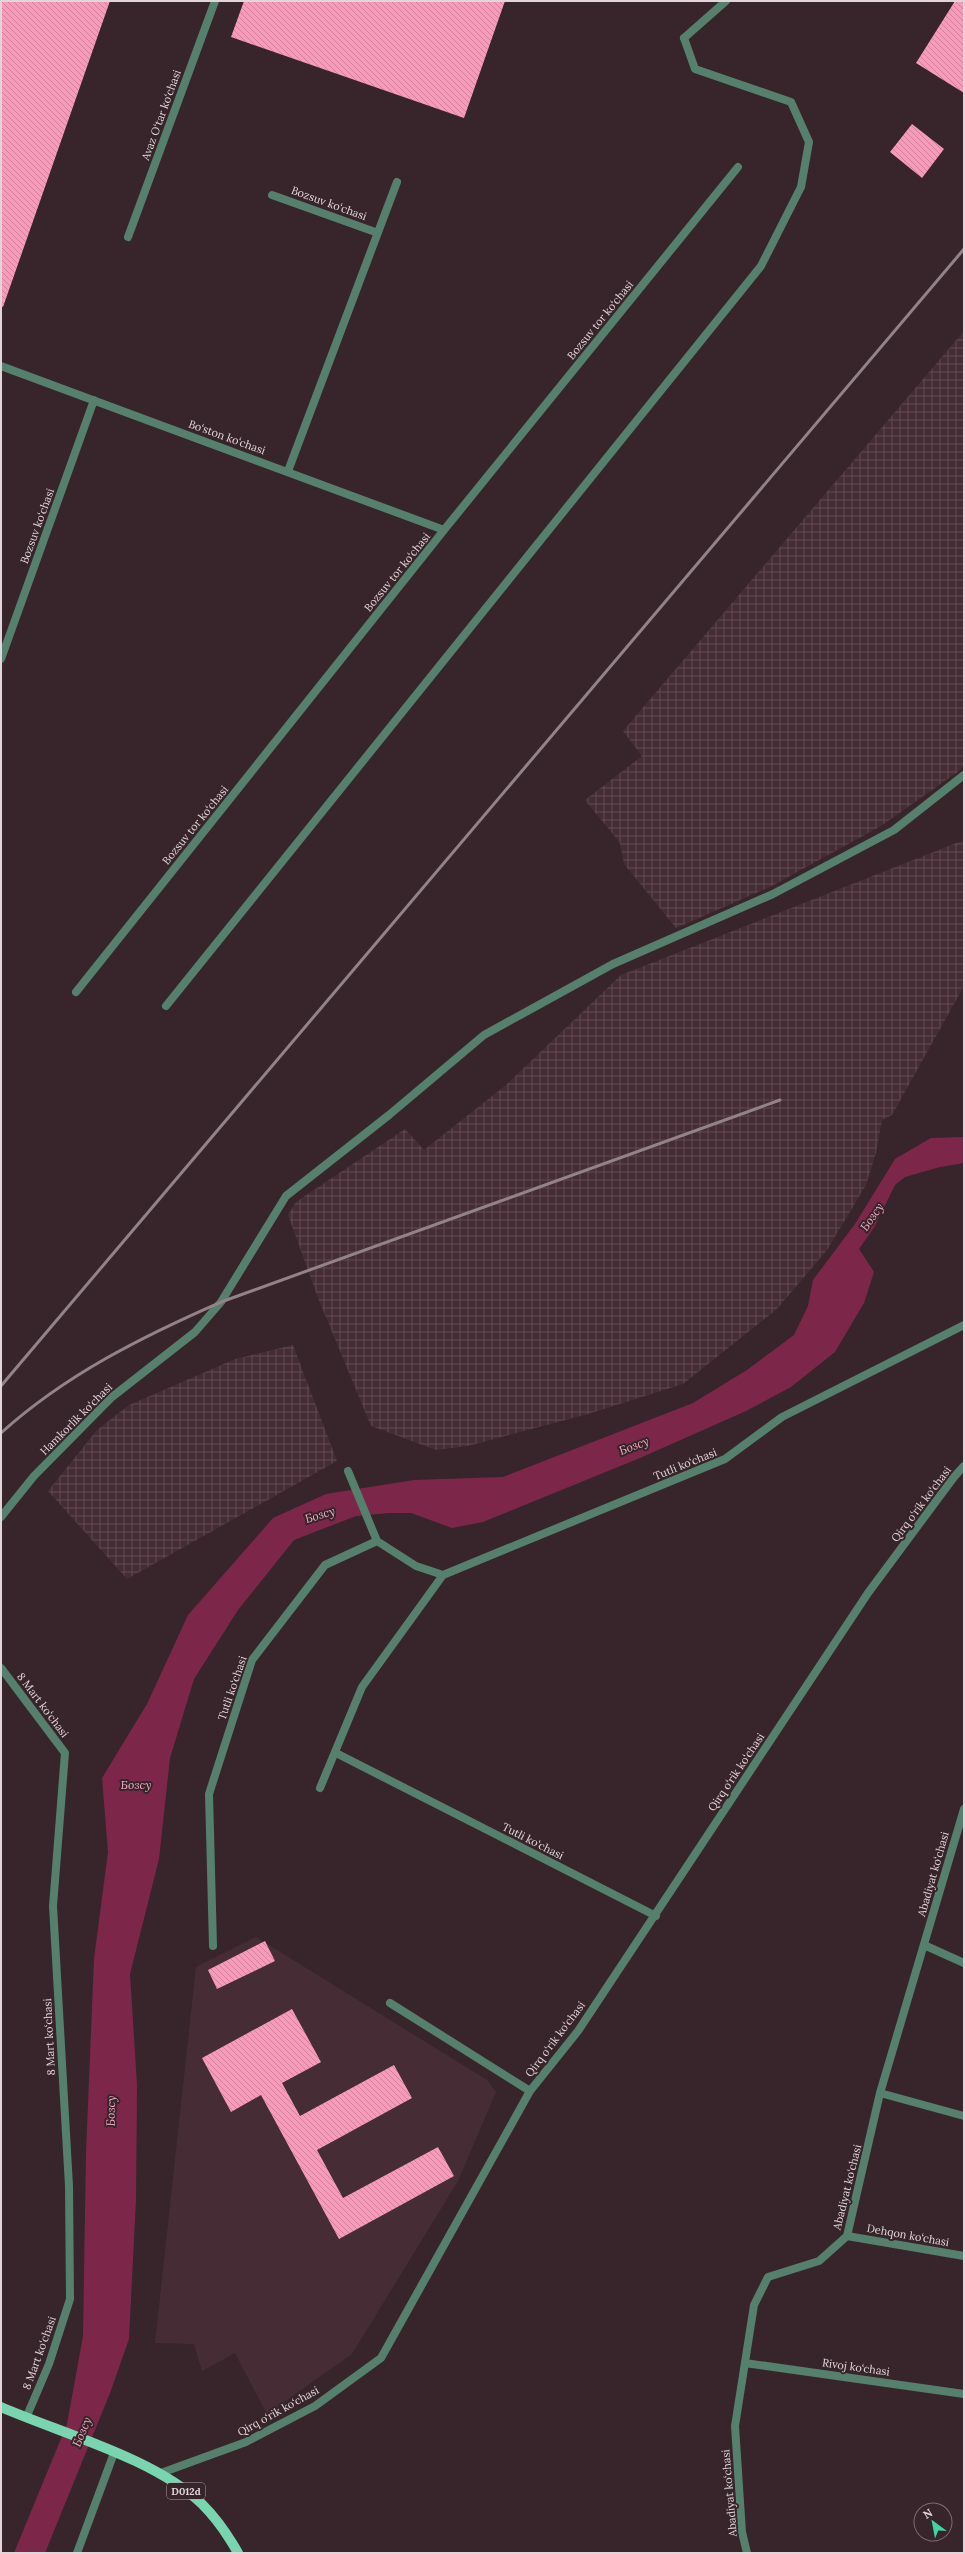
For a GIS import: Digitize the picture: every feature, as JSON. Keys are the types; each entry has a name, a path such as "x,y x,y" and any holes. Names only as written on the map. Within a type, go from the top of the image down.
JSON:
{"main road":[{"name":"D012d","path":"1,2407 161,2473 185,2490 210,2512 225,2530 238,2553"}],"street":[{"name":"Avaz O‘tar ko‘chasi","path":"128,237 216,1"},
{"path":"166,1006 762,266 801,187 809,142 791,102 695,69 684,38 726,1"},
{"name":"Bozsuv tor ko‘chasi","path":"76,992 444,530 738,168"},
{"path":"288,471 397,182"},
{"name":"Bozsuv ko‘chasi","path":"272,195 378,233"},
{"name":"Bo‘ston ko‘chasi","path":"1,366 444,530"},
{"name":"Bozsuv ko‘chasi","path":"1,659 94,400"},
{"name":"Hamkorlik ko‘chasi","path":"1,1517 34,1476 112,1397 195,1332 222,1302 286,1196 389,1115 484,1035 613,964 772,894 894,830 964,775"},
{"name":"Tutli ko‘chasi","path":"443,1575 725,1459 782,1417 964,1325"},
{"name":"Qirq o‘rik ko‘chasi","path":"161,2473 246,2442 308,2410 381,2358 530,2091 578,2031 656,1916 868,1593 954,1477 964,1466"},
{"path":"320,1788 336,1753 362,1687 443,1575 416,1566 377,1541 348,1471"},
{"name":"Tutli ko‘chasi","path":"213,1946 209,1794 252,1660 326,1565 377,1541"},
{"name":"8 Mart ko‘chasi","path":"1,1668 35,1711 65,1753 63,1799 53,1906 69,2186 70,2299 49,2364 26,2418"},
{"name":"Tutli ko‘chasi","path":"336,1753 656,1916"},
{"name":"Abadiyat ko‘chasi","path":"747,2553 742,2532 735,2426 754,2305 768,2277 819,2261 848,2236 880,2093 964,1809"},
{"path":"924,1946 964,1963"},
{"name":"Qirq o‘rik ko‘chasi","path":"390,2003 530,2091"},
{"path":"880,2093 964,2116"},
{"name":"Dehqon ko‘chasi","path":"848,2236 964,2256"},
{"name":"Rivoj ko‘chasi","path":"745,2363 964,2394"},
{"path":"77,2553 114,2453"}],"shaded area":[{"path":"964,331 964,765 959,771 881,826 770,887 676,928 624,864 620,843 585,800 642,756 623,731"},
{"path":"964,840 964,986 892,1115 882,1120 876,1153 866,1185 827,1250 777,1309 683,1384 588,1414 468,1446 436,1450 371,1426 318,1298 288,1215 296,1202 405,1129 424,1150 506,1085 621,975"},
{"path":"293,1345 337,1461 127,1579 48,1491 97,1430 129,1405 235,1359"},
{"path":"256,1937 487,2080 496,2092 458,2181 352,2354 267,2414 235,2353 202,2371 194,2344 155,2343 196,1967"}],"water":[{"name":"Бозсу","path":"964,1137 964,1163 940,1167 905,1177 895,1185 875,1226 859,1249 874,1272 864,1303 835,1352 791,1387 746,1411 640,1458 483,1522 452,1528 411,1513 356,1516 294,1540 238,1610 194,1679 170,1758 159,1859 130,1974 137,2085 136,2199 129,2339 110,2393 45,2553 14,2553 67,2424 83,2336 86,2153 94,1959 108,1852 102,1778 147,1704 188,1615 273,1518 326,1494 414,1480 503,1477 693,1403 747,1370 794,1335 808,1306 813,1280 855,1224 895,1159 931,1138"}],"building":[{"path":"1,1 110,1 3,307 1,306"},
{"path":"244,1 505,1 464,118 231,37"},
{"path":"955,1 964,1 964,93 916,63"},
{"path":"912,124 944,149 922,178 890,152"},
{"path":"265,1941 275,1961 217,1989 208,1970"},
{"path":"292,2009 321,2062 282,2083 300,2116 394,2065 412,2098 317,2150 343,2198 438,2147 454,2176 339,2239 261,2095 231,2112 202,2058"}],"railway":[{"path":"1,1386 964,249"},
{"path":"1,1433 51,1393 106,1358 134,1343 221,1302 780,1100"}]}
